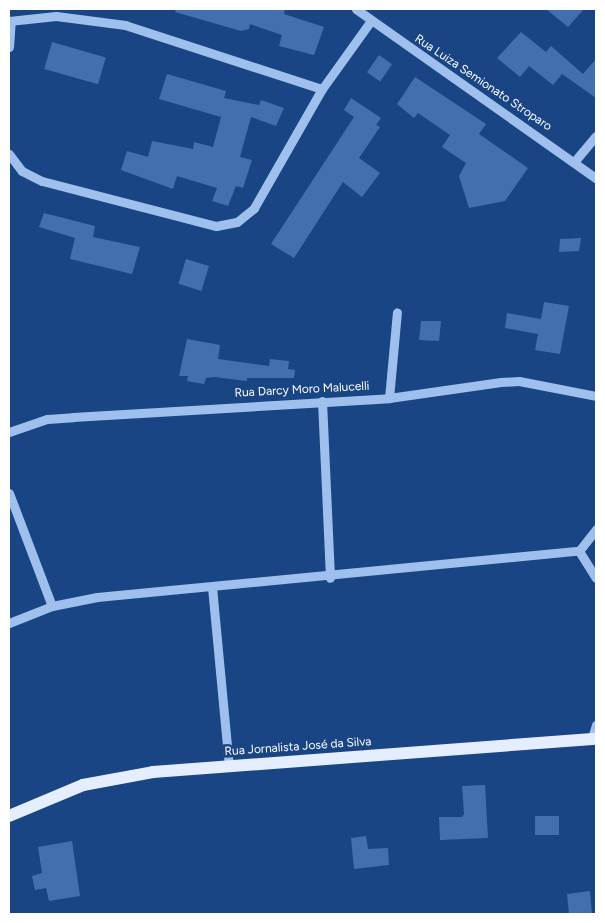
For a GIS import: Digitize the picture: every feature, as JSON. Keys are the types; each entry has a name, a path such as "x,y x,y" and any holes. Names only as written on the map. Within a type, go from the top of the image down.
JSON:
{"main road":[{"name":"Rua Jornalista José da Silva","path":"9,816 84,785 153,772 594,739"}],"street":[{"name":"Rua Luiza Semionato Stroparo","path":"356,9 370,22 596,178"},
{"path":"9,46 10,21 56,16 124,25 322,89"},
{"path":"9,154 22,171 42,181 216,226 237,222 254,208 322,89 370,22"},
{"path":"574,162 596,136"},
{"path":"389,398 397,312"},
{"name":"Rua Darcy Moro Malucelli","path":"9,432 47,419 389,398 520,381 596,396"},
{"path":"322,401 330,578"},
{"path":"9,493 52,606"},
{"path":"9,623 52,606 97,597 330,578 580,551 596,530"},
{"path":"580,551 596,578"},
{"path":"212,587 228,766"},
{"path":"594,739 596,725"}],"building":[{"path":"176,9 285,9 284,14 324,27 314,55 279,46 282,35 250,24 249,29 241,31 175,12"},
{"path":"546,9 584,9 568,27"},
{"path":"521,32 546,52 551,46 583,74 596,59 596,98 562,74 553,85 529,66 520,77 497,58"},
{"path":"52,42 106,57 98,84 44,69"},
{"path":"379,55 392,64 380,81 367,72"},
{"path":"167,74 226,91 224,98 259,105 261,100 284,108 276,126 251,117 240,157 252,160 243,188 236,186 228,206 212,201 217,188 177,176 173,189 121,170 127,151 148,157 152,141 193,149 194,142 213,147 221,117 159,99"},
{"path":"415,77 486,124 479,134 528,168 505,201 469,208 459,176 466,163 442,147 450,135 418,113 414,118 397,104"},
{"path":"351,98 381,118 376,125 380,127 359,158 380,173 362,197 343,182 294,258 271,244 354,117 344,110"},
{"path":"44,213 95,226 93,237 140,247 132,274 70,259 75,238 39,227"},
{"path":"581,238 579,251 559,252 560,239"},
{"path":"186,259 209,266 201,291 178,284"},
{"path":"544,302 569,306 560,354 535,350 538,334 505,328 507,313 541,319"},
{"path":"421,321 441,321 439,341 419,340"},
{"path":"187,339 220,345 218,359 269,366 270,359 289,361 288,369 295,370 294,378 247,378 247,381 214,377 206,378 204,384 187,381 188,376 179,376"},
{"path":"485,785 488,838 440,840 439,817 462,817 464,814 462,786"},
{"path":"535,816 559,816 559,835 535,835"},
{"path":"366,836 368,849 388,848 389,865 354,869 351,838"},
{"path":"72,841 80,896 49,901 46,888 35,890 32,876 42,873 38,847"},
{"path":"590,891 592,914 569,914 567,894"}]}
